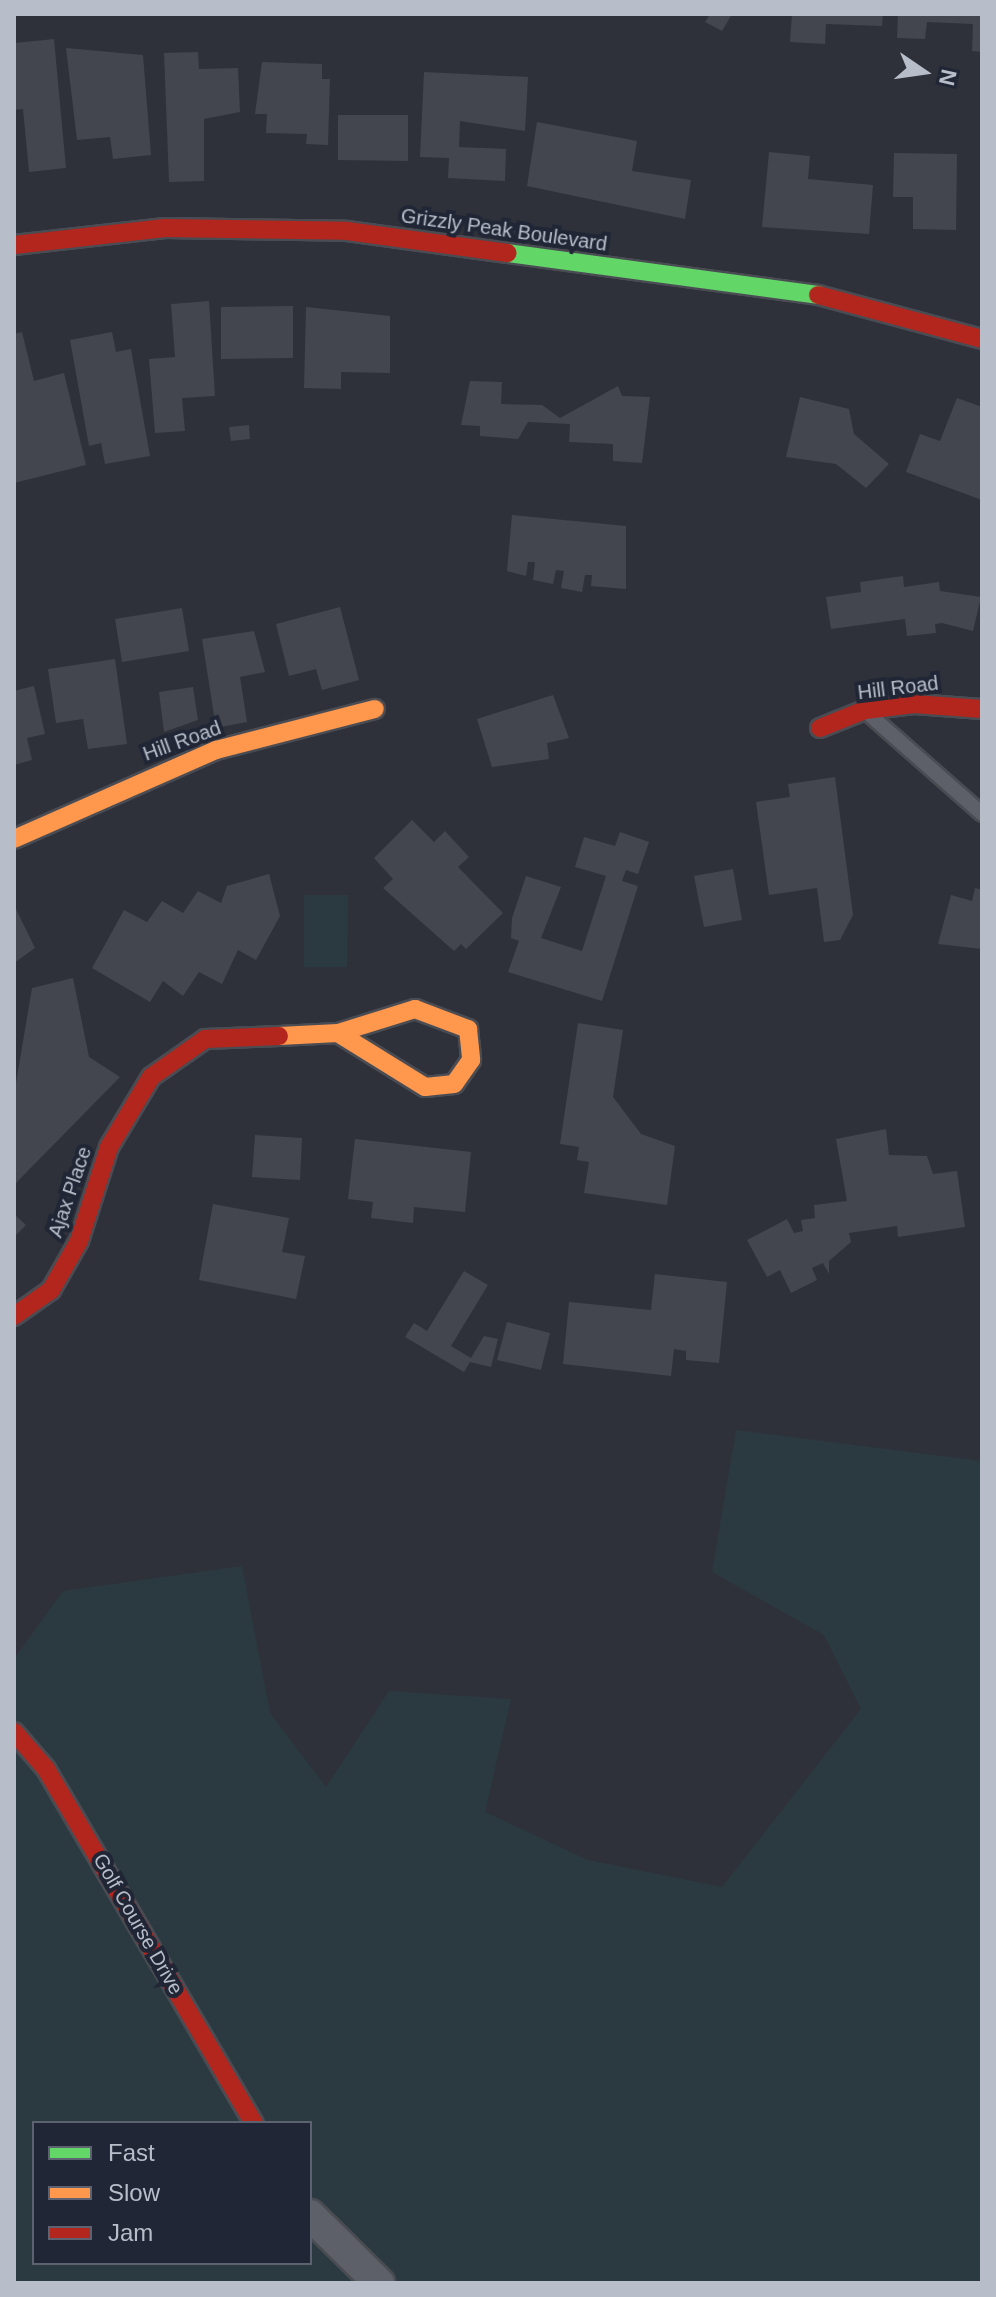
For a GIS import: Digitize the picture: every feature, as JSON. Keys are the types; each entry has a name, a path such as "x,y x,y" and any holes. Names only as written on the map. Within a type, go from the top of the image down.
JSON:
{"street":[{"name":"Grizzly Peak Boulevard","path":"14,245 165,228 347,231 823,296 982,339"},
{"name":"Hill Road","path":"14,839 216,750 375,709"},
{"name":"Hill Road","path":"820,728 865,710 982,709"},
{"name":"Ajax Place","path":"14,1316 51,1290 79,1241 109,1147 151,1077 205,1039 338,1033 415,1009 444,1014 468,1029 471,1060 454,1084 425,1087 338,1033"},
{"name":"Golf Course Drive","path":"14,1732 46,1769 253,2121"},
{"path":"312,2217 379,2283"}],"lane":[{"path":"865,710 982,814"}],"shaded area":[{"path":"304,895 348,895 347,967 304,967"},
{"path":"736,1430 982,1461 982,2283 14,2283 14,1659 63,1591 242,1566 270,1713 326,1787 389,1691 511,1699 485,1812 588,1860 722,1887 861,1709 824,1635 712,1572"}],"building":[{"path":"710,14 732,14 722,31 705,22"},
{"path":"792,14 883,14 882,26 826,24 825,44 790,42"},
{"path":"898,14 982,14 982,52 972,51 973,24 927,22 925,39 897,38"},
{"path":"54,39 66,168 29,172 23,109 14,110 14,43"},
{"path":"66,48 143,55 151,155 113,159 110,137 77,140"},
{"path":"198,52 199,69 238,68 240,112 204,119 204,181 169,182 164,53"},
{"path":"262,62 322,64 322,79 330,79 328,145 306,144 307,134 266,133 267,114 255,114"},
{"path":"424,72 528,77 525,131 460,121 459,147 506,149 505,181 448,178 449,158 420,157"},
{"path":"338,115 408,115 408,161 338,160"},
{"path":"537,122 637,141 632,171 691,180 685,219 527,186"},
{"path":"769,152 810,156 808,179 873,185 869,234 762,227"},
{"path":"894,153 957,154 956,230 913,229 913,197 893,197"},
{"path":"209,301 215,396 182,398 185,431 155,433 149,359 175,357 171,304"},
{"path":"293,306 293,358 221,359 221,307"},
{"path":"306,307 390,316 390,373 341,372 341,389 304,388"},
{"path":"22,332 34,381 64,373 86,465 14,483 14,334"},
{"path":"112,332 116,352 131,349 150,456 105,464 101,443 89,446 70,340"},
{"path":"470,381 502,382 501,404 542,405 560,418 618,386 622,396 650,397 642,463 613,461 613,444 569,442 570,424 528,422 518,439 480,436 480,426 461,425"},
{"path":"800,397 849,409 854,434 889,464 866,488 836,464 786,457"},
{"path":"957,398 982,407 982,500 906,472 920,434 940,441"},
{"path":"249,425 250,439 231,441 229,427"},
{"path":"512,515 626,526 626,589 591,586 592,575 585,575 582,592 561,588 564,571 556,570 553,584 533,580 535,562 528,562 526,576 507,571"},
{"path":"903,576 904,587 939,582 940,591 981,597 973,631 942,623 935,624 936,633 907,636 905,619 831,629 826,597 861,592 860,582"},
{"path":"340,607 359,680 322,690 316,669 289,676 276,624"},
{"path":"182,608 189,651 122,662 115,619"},
{"path":"254,631 265,672 240,677 247,722 216,728 202,639"},
{"path":"115,659 127,744 88,749 83,719 56,723 48,669"},
{"path":"34,686 45,734 27,738 32,760 14,765 14,691"},
{"path":"193,687 198,720 164,732 159,692"},
{"path":"553,695 569,738 547,743 549,759 492,767 477,719"},
{"path":"835,777 853,915 840,940 824,942 817,888 769,895 756,802 790,797 788,784"},
{"path":"412,820 434,842 445,831 469,857 458,867 503,913 466,949 461,944 454,951 383,888 393,879 374,858"},
{"path":"620,832 649,842 638,874 626,870 622,881 638,886 602,1001 508,972 519,941 511,938 512,918 526,876 561,887 541,938 582,951 606,876 575,867 584,837 615,846"},
{"path":"733,869 742,920 704,927 694,876"},
{"path":"269,874 280,916 256,960 238,950 222,984 199,972 183,996 163,981 150,1002 92,968 124,910 147,922 162,901 183,913 198,891 221,903 227,886"},
{"path":"975,888 982,890 982,949 938,944 951,895 972,901"},
{"path":"14,905 35,948 14,963"},
{"path":"73,978 89,1057 120,1077 14,1185 14,1095 32,988"},
{"path":"578,1023 623,1030 613,1097 641,1134 675,1146 667,1205 584,1193 589,1162 577,1160 579,1147 560,1144"},
{"path":"886,1129 889,1155 927,1156 933,1174 957,1171 965,1227 898,1237 897,1226 849,1233 851,1242 829,1261 829,1274 823,1263 812,1268 817,1280 791,1293 780,1270 767,1277 747,1240 787,1219 794,1233 803,1231 801,1220 815,1218 814,1205 847,1201 836,1139"},
{"path":"255,1135 302,1138 300,1180 252,1177"},
{"path":"355,1139 471,1152 465,1212 414,1207 413,1223 371,1218 373,1202 348,1199"},
{"path":"213,1204 289,1218 282,1252 305,1256 296,1299 199,1280"},
{"path":"14,1214 26,1225 14,1237"},
{"path":"464,1271 488,1285 451,1346 471,1358 484,1336 498,1339 491,1367 470,1362 464,1372 405,1337 414,1323 427,1331"},
{"path":"655,1274 727,1282 719,1363 686,1360 686,1351 674,1349 671,1376 563,1364 569,1302 651,1310"},
{"path":"507,1322 550,1333 541,1370 497,1360"}],"traffic: fast":[{"path":"508,253 818,295"}],"traffic: slow":[{"path":"14,839 216,750 375,709"},
{"path":"279,1036 338,1033 415,1009 468,1029 471,1060 454,1084 425,1087 338,1033"}],"traffic: jam":[{"path":"14,245 165,228 347,231 508,253"},
{"path":"818,295 982,339"},
{"path":"820,728 865,710 914,704 982,709"},
{"path":"14,1316 51,1290 79,1241 109,1147 151,1077 205,1039 279,1036"},
{"path":"14,1732 46,1769 253,2121"}]}
